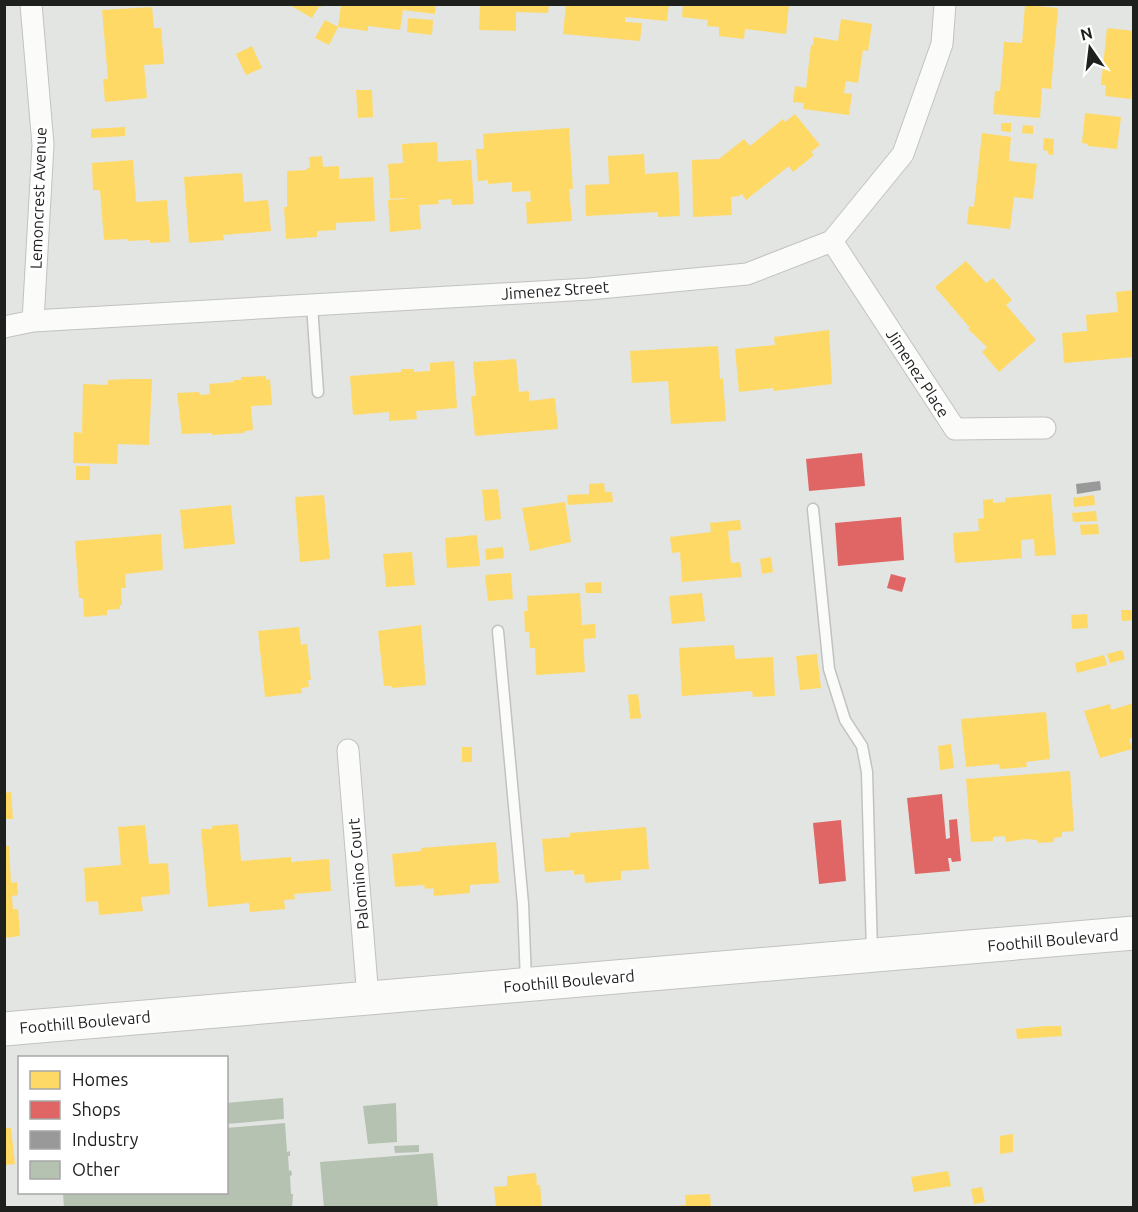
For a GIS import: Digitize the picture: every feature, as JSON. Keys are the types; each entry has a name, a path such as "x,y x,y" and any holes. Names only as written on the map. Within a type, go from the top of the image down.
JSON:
{"main road":[{"name":"Foothill Boulevard","path":"4,1029 1134,933"}],"street":[{"name":"Lemoncrest Avenue","path":"31,4 43,145 33,321"},
{"name":"Jimenez Street","path":"4,327 33,321 589,289 747,274 832,241 903,154 942,44 945,4"},
{"name":"Jimenez Place","path":"832,241 955,429 1045,428"},
{"name":"Palomino Court","path":"348,750 368,998"}],"lane":[{"path":"312,305 318,392"},
{"path":"813,509 829,669 845,720 862,746 867,772 872,955"},
{"path":"498,631 523,904 526,984"}],"building: Homes":[{"path":"288,4 323,4 322,7 319,6 312,18"},
{"path":"341,4 436,4 435,14 403,10 400,30 368,26 368,31 338,27"},
{"path":"480,4 549,4 548,13 516,12 516,31 479,30"},
{"path":"566,4 669,4 667,21 625,17 625,22 642,23 640,41 563,34"},
{"path":"683,4 789,4 786,34 745,29 744,39 719,36 719,27 707,26 708,20 682,17"},
{"path":"1025,5 1058,8 1051,89 1042,88 1040,118 993,114 995,91 1000,91 1004,42 1022,43"},
{"path":"152,7 154,28 161,28 164,64 144,65 147,98 105,102 103,79 108,79 102,10"},
{"path":"408,18 433,20 432,35 407,32"},
{"path":"841,19 872,24 868,51 863,50 858,83 846,81 844,93 852,94 849,115 803,109 804,103 793,102 795,86 806,88 814,37 838,41"},
{"path":"325,20 338,27 329,45 315,38"},
{"path":"1107,28 1134,31 1134,88 1132,88 1131,99 1105,96 1106,85 1101,85"},
{"path":"252,46 262,68 246,75 236,54"},
{"path":"356,90 372,90 373,117 358,118"},
{"path":"1085,113 1121,117 1117,149 1088,146 1082,143"},
{"path":"795,114 820,145 811,152 814,155 793,172 789,166 746,200 742,194 731,197 732,215 693,217 692,160 719,159 744,139 750,146 783,119 785,122"},
{"path":"1001,123 1011,123 1011,132 1001,131"},
{"path":"1023,125 1033,126 1033,134 1022,133"},
{"path":"125,127 125,136 91,138 91,129"},
{"path":"569,128 573,189 569,189 572,221 527,224 526,202 531,202 530,191 512,192 512,182 488,184 488,180 478,181 476,149 484,149 483,134"},
{"path":"982,133 1011,137 1009,161 1037,164 1033,199 1014,197 1010,229 967,224 969,206 974,207"},
{"path":"1044,138 1054,139 1053,155 1043,150"},
{"path":"437,142 438,162 471,160 474,204 452,205 451,199 438,200 439,204 419,205 421,229 390,232 388,200 405,198 390,199 388,164 403,163 402,144"},
{"path":"644,154 645,174 678,172 680,216 658,217 658,212 586,216 585,185 609,184 608,156"},
{"path":"322,156 323,167 339,166 339,179 373,177 375,221 336,223 336,230 317,231 317,237 286,239 284,207 287,207 287,171 307,170 310,168 309,157"},
{"path":"133,160 136,202 167,200 170,242 104,240 100,190 93,190 92,163"},
{"path":"242,173 244,202 268,200 271,231 223,235 224,240 189,243 184,177"},
{"path":"966,261 986,283 993,278 1012,300 1006,305 1036,340 999,372 982,352 987,347 968,329 970,328 935,287"},
{"path":"1134,290 1134,357 1064,363 1062,333 1087,331 1086,315 1118,312 1116,292"},
{"path":"829,330 832,384 774,391 773,388 739,392 735,349 775,345 774,337"},
{"path":"718,346 726,421 671,424 668,381 632,383 630,351"},
{"path":"516,359 519,392 529,391 529,401 555,398 558,429 475,436 471,396 476,396 473,362"},
{"path":"454,361 457,408 416,411 417,419 389,421 389,412 353,415 350,376 401,372 401,369 414,369 414,372 430,371 430,363"},
{"path":"266,376 266,380 270,379 272,405 251,406 253,430 244,433 212,435 212,433 182,434 177,393 210,394 209,384 234,382 234,380 241,380 241,377"},
{"path":"152,379 149,445 118,444 117,464 73,463 74,432 82,433 83,384 108,385 108,380"},
{"path":"76,466 90,466 90,480 76,480"},
{"path":"604,483 605,492 612,492 613,502 568,505 567,495 589,494 589,484"},
{"path":"498,489 501,519 485,521 482,490"},
{"path":"1051,494 1056,555 1035,556 1034,539 1021,540 1022,558 955,563 953,533 979,531 978,519 984,518 983,500 993,499 993,503 1005,502 1005,498"},
{"path":"324,495 330,559 300,562 295,497"},
{"path":"1094,495 1095,505 1074,507 1073,498"},
{"path":"565,502 571,542 530,551 522,508"},
{"path":"231,505 235,544 184,549 180,510"},
{"path":"1096,511 1097,521 1073,522 1072,513"},
{"path":"740,520 741,530 728,531 731,563 740,562 742,577 682,582 680,552 672,553 670,537 711,532 710,523"},
{"path":"1098,524 1099,534 1081,535 1080,525"},
{"path":"161,534 163,570 125,574 126,588 121,588 122,605 120,609 107,610 107,615 84,617 83,598 79,598 75,541"},
{"path":"477,535 480,566 447,568 445,538"},
{"path":"503,547 504,558 486,560 485,549"},
{"path":"412,552 415,585 386,587 383,554"},
{"path":"771,557 773,572 762,574 760,559"},
{"path":"511,573 513,599 488,601 485,575"},
{"path":"601,582 602,593 586,593 585,583"},
{"path":"580,593 582,625 595,624 596,638 583,639 585,672 536,675 535,648 530,648 529,632 525,632 524,611 528,611 527,596"},
{"path":"702,593 705,621 672,624 669,596"},
{"path":"1121,610 1134,610 1134,620 1122,621"},
{"path":"1087,614 1088,628 1072,629 1071,615"},
{"path":"421,625 426,685 392,688 392,686 384,686 378,631"},
{"path":"299,627 301,645 307,644 311,680 308,680 309,687 301,688 302,693 265,697 258,631"},
{"path":"734,645 735,659 773,657 775,696 753,697 752,691 682,696 679,648"},
{"path":"1122,650 1125,659 1110,663 1107,654"},
{"path":"817,654 821,688 800,690 796,656"},
{"path":"1104,655 1107,665 1077,673 1075,663"},
{"path":"638,694 641,718 630,719 628,695"},
{"path":"1134,703 1134,737 1129,739 1132,749 1100,758 1084,711 1110,704 1111,710"},
{"path":"1046,712 1050,759 1026,762 1027,767 1000,769 999,764 966,767 961,719"},
{"path":"951,744 954,768 940,770 938,746"},
{"path":"462,747 472,747 472,762 462,762"},
{"path":"1070,771 1074,831 1062,832 1062,837 1054,838 1054,842 1038,843 1037,840 1025,839 1006,842 1005,836 993,837 993,841 971,842 966,779"},
{"path":"11,792 13,819 4,819 4,793"},
{"path":"238,824 241,861 291,857 291,862 329,859 331,891 294,894 295,899 284,900 285,909 250,912 249,903 208,907 201,829"},
{"path":"145,825 149,864 168,863 170,894 141,897 143,911 99,915 98,901 86,902 84,868 121,865 118,827"},
{"path":"646,827 649,869 621,871 621,880 585,883 584,874 574,875 574,870 545,872 542,839 570,837 570,833"},
{"path":"496,842 499,883 470,885 470,893 434,896 433,888 425,889 424,885 395,887 392,854 421,851 421,848"},
{"path":"4,846 9,846 11,883 17,882 18,895 12,896 13,909 18,909 20,936 4,938"},
{"path":"1061,1026 1062,1036 1017,1039 1016,1029"},
{"path":"4,1128 11,1128 15,1164 4,1165"},
{"path":"1013,1134 1013,1152 1000,1154 1000,1136"},
{"path":"948,1171 951,1186 914,1192 911,1177"},
{"path":"536,1173 537,1185 540,1185 542,1208 496,1208 494,1187 507,1186 507,1176"},
{"path":"982,1187 985,1202 974,1204 971,1189"},
{"path":"710,1194 711,1208 676,1208 676,1206 686,1205 685,1195"}],"building: Shops":[{"path":"862,453 865,486 809,491 806,459"},
{"path":"901,517 904,560 838,566 835,523"},
{"path":"891,574 906,578 902,592 887,588"},
{"path":"942,794 946,839 950,838 949,820 957,819 961,861 952,862 951,858 948,858 950,871 915,874 907,798"},
{"path":"841,820 846,881 819,884 813,823"}],"building: Industry":[{"path":"1100,481 1101,490 1077,494 1076,484"}],"building: Other":[{"path":"283,1098 284,1119 228,1124 228,1103"},
{"path":"396,1103 397,1142 368,1144 363,1106"},
{"path":"285,1123 287,1152 290,1151 289,1171 291,1170 292,1175 290,1176 291,1194 293,1194 292,1208 64,1208 63,1194 228,1194 228,1128"},
{"path":"419,1145 419,1152 395,1153 394,1146"},
{"path":"433,1153 438,1208 324,1208 320,1162"}]}
